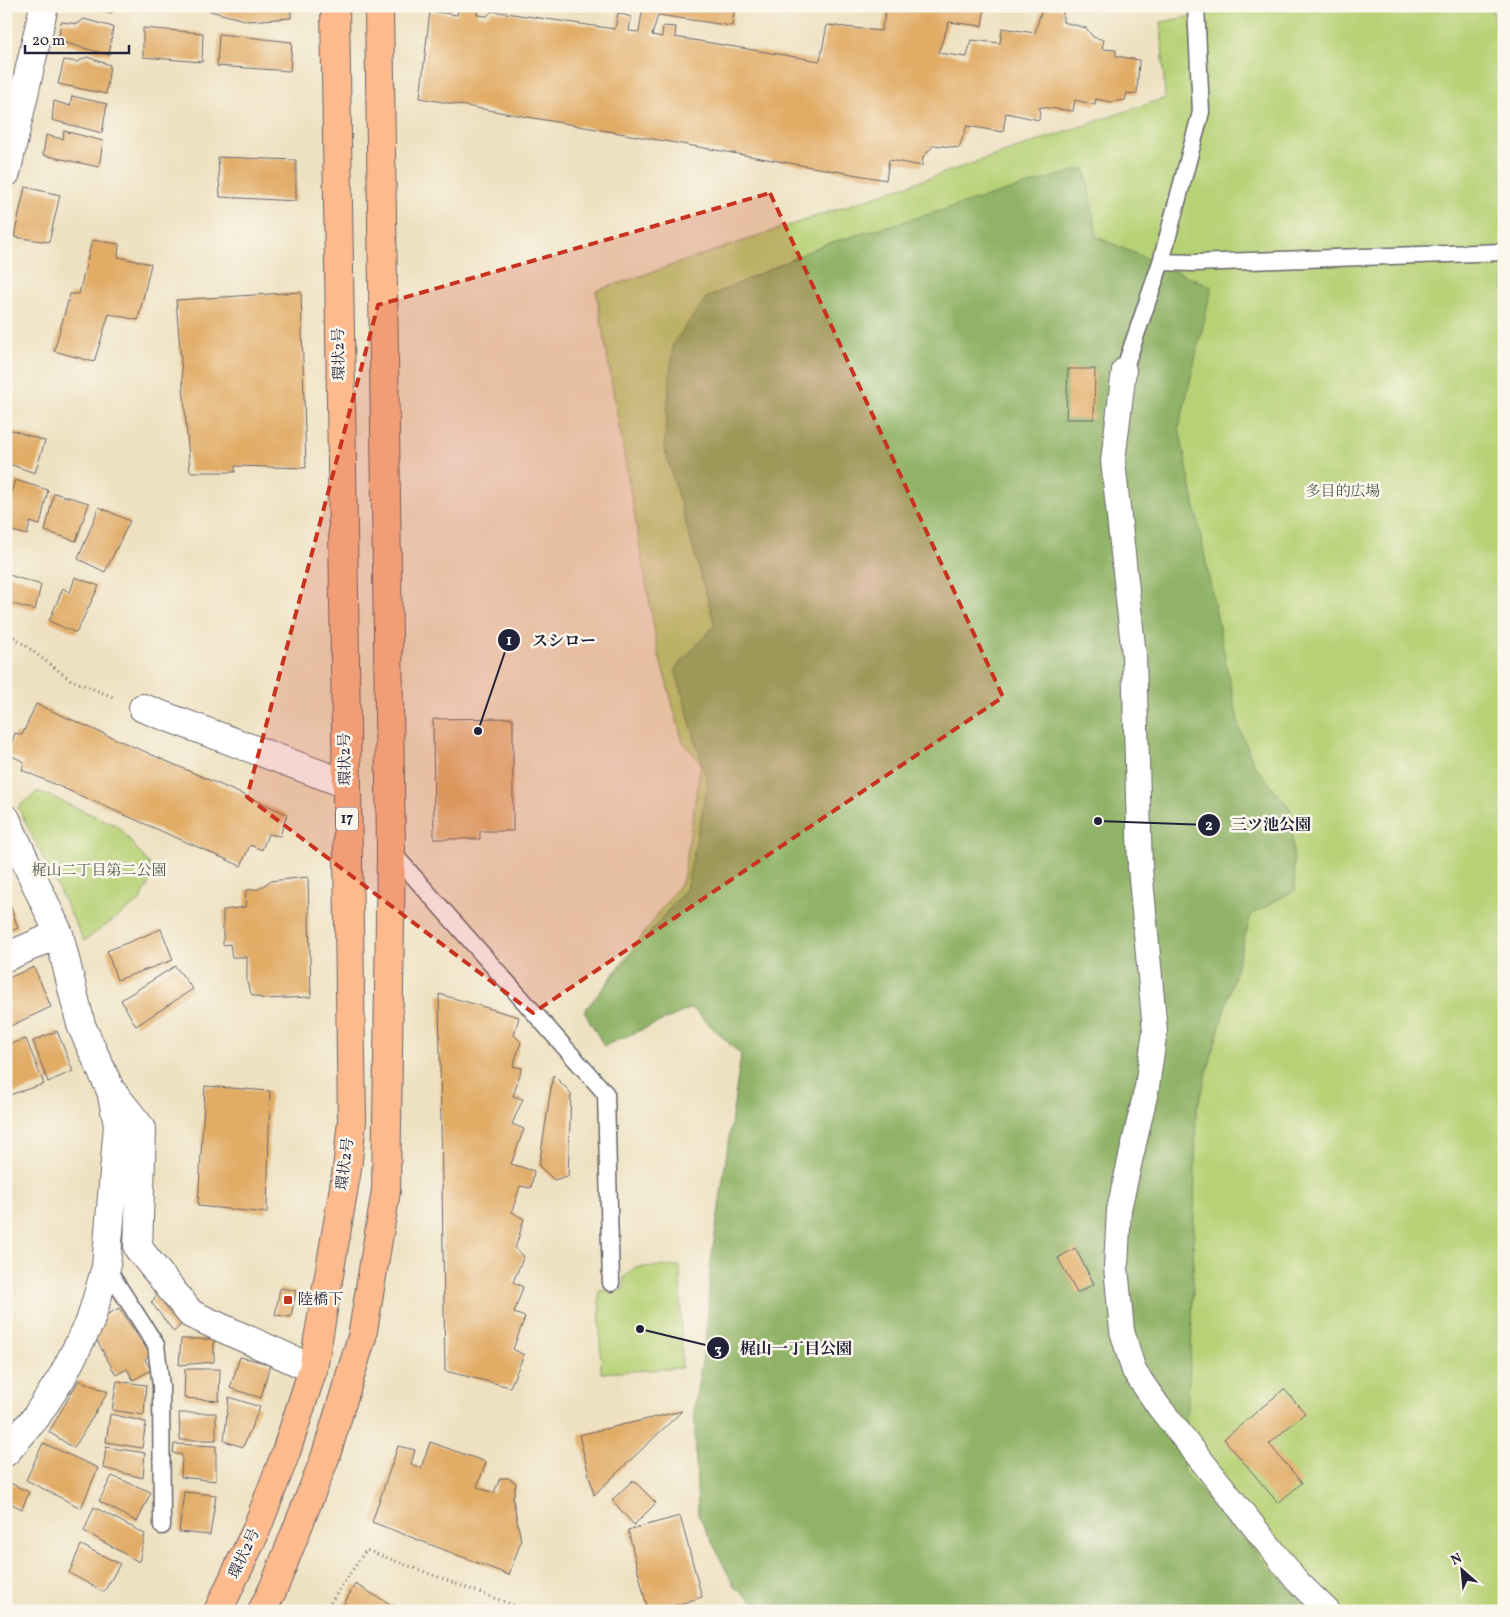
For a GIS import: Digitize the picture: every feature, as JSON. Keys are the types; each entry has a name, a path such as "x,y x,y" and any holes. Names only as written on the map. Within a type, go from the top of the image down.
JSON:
{"main road":[{"name":"環状2号","path":"218,1611 255,1533 286,1452 313,1369 347,1169 352,1121 335,6"},
{"path":"262,1611 274,1587 325,1458 362,1338 386,1191 391,851 379,6"}],"street":[{"path":"6,173 44,6"},
{"path":"1124,370 1113,462 1134,655 1140,868 1155,1031 1147,1087 1119,1209 1116,1266 1122,1331 1134,1371 1159,1407 1297,1581 1328,1611"},
{"path":"143,708 346,784"},
{"path":"6,819 59,934 81,1025 111,1091 118,1125 106,1267 90,1322 62,1377 36,1417 6,1452"},
{"path":"6,957 59,934"},
{"path":"111,1091 142,1129 138,1248 191,1314 313,1369"}],"lane":[{"path":"1124,370 1160,262 1201,112 1196,6"},
{"path":"1160,262 1194,263 1504,252"},
{"path":"391,851 606,1094 611,1283"},
{"path":"106,1267 156,1346 161,1386 162,1526"}],"path":[{"path":"6,631 71,680 143,708"},
{"path":"325,1611 366,1550 529,1611"}],"highlighted area":[{"path":"770,193 1003,697 533,1013 247,797 378,305"}],"green space":[{"name":"多目的広場","path":"1228,6 1492,6 1504,72 1504,1611 764,1611 717,1405 770,1047 716,993 599,994 683,880 701,763 683,742 658,652 596,291 1165,98 1161,22 1224,10"},
{"path":"1085,168 1097,237 1212,287 1179,428 1239,727 1254,765 1291,810 1295,890 1251,915 1196,1112 1192,1333 1183,1472 1309,1611 767,1611 735,1588 698,1514 694,1409 707,1330 710,1269 741,1055 692,1008 604,1046 584,1011 686,889 708,784 675,669 715,625 664,447 673,344 706,298 823,245"},
{"name":"梶山二丁目第二公園","path":"38,791 118,826 155,871 140,901 84,941 18,807"},
{"path":"680,1266 682,1368 601,1373 599,1291 624,1289 624,1277 635,1267"}],"building":[{"path":"92,6 113,6 112,13 92,8"},
{"path":"205,6 291,6 291,18 248,21 210,11"},
{"path":"459,6 478,6 477,15 487,16 492,11 615,29 618,13 631,17 629,31 639,32 643,6 735,6 732,26 658,15 652,35 662,37 663,26 676,27 675,37 820,61 827,25 881,31 887,8 985,6 982,26 949,22 938,53 967,57 971,40 1000,43 1002,28 1035,33 1042,8 1063,9 1063,22 1086,28 1093,37 1104,40 1102,49 1116,50 1116,56 1139,60 1137,94 1127,93 1125,100 1111,102 1096,99 1095,105 1075,100 1073,111 1040,107 1039,120 1006,113 1003,132 967,126 959,148 934,145 923,157 922,166 889,160 886,180 420,98 430,11 457,15"},
{"path":"84,19 113,27 109,55 58,41 61,22 78,24"},
{"path":"143,28 203,33 202,62 143,57"},
{"path":"219,34 292,42 290,71 217,66"},
{"path":"87,57 110,65 106,94 58,84 64,60 77,62"},
{"path":"72,96 107,104 102,133 52,120 54,101 70,106"},
{"path":"64,131 103,141 99,167 43,155 46,135 63,139"},
{"path":"218,157 296,160 296,201 220,197"},
{"path":"25,187 60,195 49,242 14,237"},
{"path":"92,240 119,244 118,257 151,264 138,320 109,314 94,362 54,351 70,294 79,294"},
{"path":"301,292 306,468 235,466 235,472 190,472 176,300"},
{"path":"1068,369 1095,369 1094,419 1066,419"},
{"path":"6,428 45,441 35,473 6,463"},
{"path":"15,480 48,490 40,525 30,522 27,535 6,529 6,508"},
{"path":"54,493 89,503 76,541 45,531"},
{"path":"99,507 130,521 105,572 78,559"},
{"path":"6,574 41,585 35,610 6,602"},
{"path":"75,577 99,586 76,633 49,621 63,588 70,593"},
{"path":"36,704 287,814 280,836 268,834 262,850 250,845 241,866 22,770 24,762 8,754 15,733 22,735"},
{"path":"513,718 513,831 480,831 480,839 434,839 433,719"},
{"path":"308,877 311,997 264,999 252,995 247,983 247,957 232,957 230,944 223,945 223,910 245,907 246,890 259,889 270,881"},
{"path":"6,893 18,928 6,933"},
{"path":"161,929 173,960 117,980 107,951"},
{"path":"175,966 193,989 136,1026 121,1000"},
{"path":"34,967 51,1007 6,1028 6,979"},
{"path":"439,994 519,1017 514,1035 521,1042 513,1066 522,1068 513,1096 523,1099 512,1124 524,1129 511,1164 534,1171 531,1188 520,1186 512,1212 524,1219 515,1249 524,1256 513,1282 523,1287 514,1313 525,1317 513,1349 524,1355 510,1387 445,1371"},
{"path":"57,1031 73,1071 48,1082 33,1041"},
{"path":"26,1039 44,1084 6,1096 6,1045"},
{"path":"553,1075 571,1093 568,1176 554,1180 539,1166"},
{"path":"205,1086 270,1091 267,1213 198,1206"},
{"path":"1075,1248 1094,1284 1077,1293 1058,1258"},
{"path":"280,1288 296,1291 291,1317 275,1315"},
{"path":"160,1293 183,1322 174,1332 151,1302"},
{"path":"119,1308 150,1354 145,1359 151,1370 133,1380 127,1369 116,1375 95,1337 95,1330 104,1324 101,1318"},
{"path":"181,1339 214,1339 214,1362 179,1365"},
{"path":"240,1357 270,1364 261,1398 230,1388"},
{"path":"185,1369 220,1369 219,1401 184,1398"},
{"path":"79,1380 108,1392 74,1448 49,1432"},
{"path":"117,1381 146,1385 144,1415 112,1410"},
{"path":"1284,1389 1305,1413 1269,1444 1302,1483 1278,1503 1224,1439"},
{"path":"229,1397 260,1407 243,1447 224,1441"},
{"path":"682,1411 594,1495 579,1435"},
{"path":"179,1413 216,1413 216,1440 180,1440"},
{"path":"110,1414 146,1422 142,1448 106,1442"},
{"path":"430,1442 486,1462 477,1487 494,1493 500,1478 508,1478 516,1483 513,1499 521,1541 509,1575 372,1522 398,1446 415,1450 411,1464 421,1468"},
{"path":"43,1443 98,1468 81,1508 26,1480"},
{"path":"174,1444 216,1446 216,1481 181,1477 182,1455 173,1453"},
{"path":"106,1447 145,1453 143,1478 103,1468"},
{"path":"112,1476 151,1492 137,1522 99,1501"},
{"path":"633,1480 656,1503 634,1525 612,1500"},
{"path":"6,1481 29,1492 22,1509 6,1501"},
{"path":"184,1492 216,1495 210,1535 179,1532"},
{"path":"94,1507 145,1534 139,1562 84,1531"},
{"path":"680,1516 702,1597 658,1611 648,1611 628,1530"},
{"path":"81,1545 120,1564 104,1592 69,1573"},
{"path":"355,1584 402,1611 340,1611"}],"place":[{"name":"スシロー","path":"478,731"},
{"name":"三ツ池公園","path":"1098,821"},
{"name":"陸橋下","path":"288,1300"},
{"name":"梶山一丁目公園","path":"640,1329"}]}
